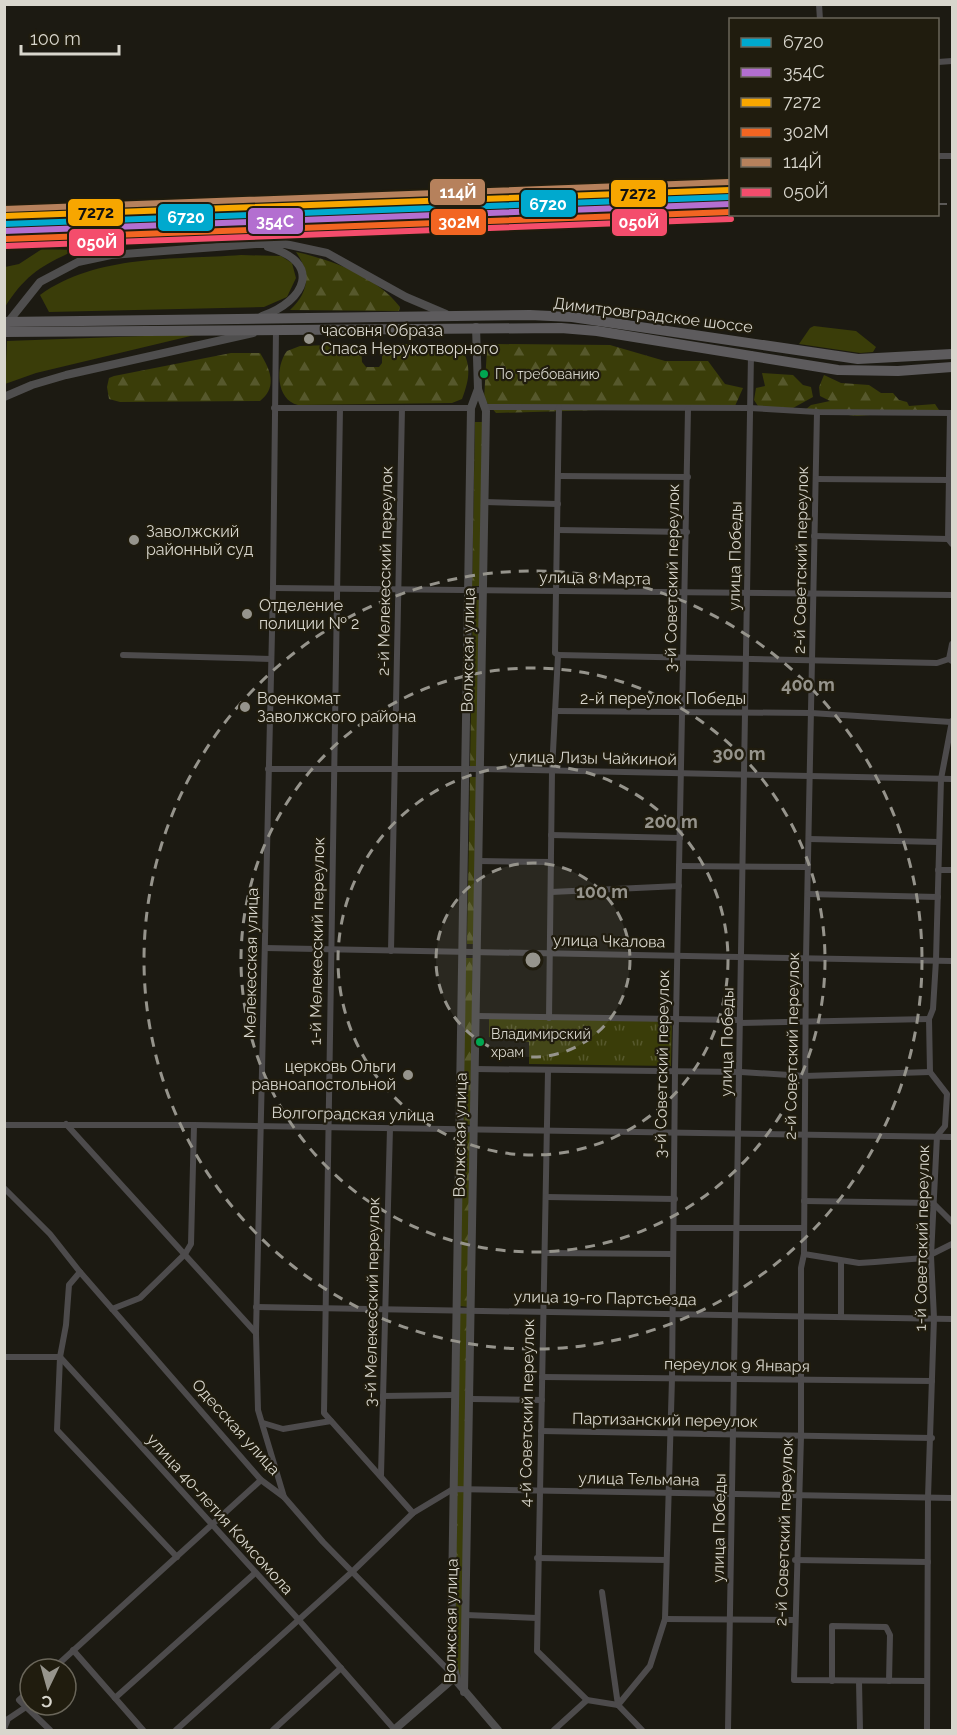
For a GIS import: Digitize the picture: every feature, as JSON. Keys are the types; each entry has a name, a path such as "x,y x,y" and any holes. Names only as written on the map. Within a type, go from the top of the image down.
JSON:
{"highway":[{"name":"Димитровградское шоссе","path":"273,326 453,316 476,321 597,331 850,371 952,367"},
{"name":"Димитровградское шоссе","path":"273,326 572,317 858,359 952,354"},
{"path":"4,322 252,320 273,326"},
{"path":"4,332 273,326"}],"main road":[{"path":"252,320 288,304 299,291 302,282 300,269 291,255 256,244"},
{"path":"4,327 26,297 49,275 71,264 94,257 256,244 285,244 327,253 406,297 453,316"},
{"name":"Волжская улица","path":"464,1692 471,1399 485,502 485,407 478,389 476,321"},
{"path":"4,397 32,385 66,375 273,326"},
{"name":"Волжская улица","path":"464,1692 455,1677 451,1657 463,769 471,408 478,389"},
{"path":"394,1730 455,1677"},
{"path":"464,1692 498,1731"}],"street":[{"name":"Мелекесская улица","path":"273,326 273,588 256,1333 258,1410 284,1497"},
{"name":"улица Победы","path":"728,1731 741,1072 745,711 749,594 751,354"},
{"path":"485,407 750,408 817,412 951,413 950,542 814,536"},
{"path":"274,408 471,408"},
{"name":"1-й Мелекесский переулок","path":"340,408 324,1413 413,1513"},
{"name":"2-й Мелекесский переулок","path":"391,951 402,408"},
{"path":"549,1018 552,771 558,655 555,653 559,408"},
{"name":"3-й Советский переулок","path":"618,1705 650,1666 665,1619 667,1493 671,1434 675,1071 688,409"},
{"name":"2-й Советский переулок","path":"817,412 806,958 804,1254 801,1268 801,1437 795,1560 794,1680 832,1681"},
{"path":"559,476 687,477"},
{"path":"816,479 949,480"},
{"path":"485,502 558,504"},
{"path":"558,530 687,532"},
{"name":"улица 8 Марта","path":"273,588 952,595"},
{"path":"558,655 812,658 937,663 951,660 952,644"},
{"path":"123,656 271,658"},
{"name":"2-й переулок Победы","path":"555,711 745,711 952,721"},
{"path":"476,1069 741,1072 805,1076 930,1072 929,1019 933,1009 936,960 941,779 952,721"},
{"name":"улица Лизы Чайкиной","path":"268,769 463,769 952,779"},
{"path":"551,835 680,838"},
{"path":"809,839 939,842"},
{"path":"479,861 551,862"},
{"path":"679,866 808,867"},
{"path":"938,870 952,870"},
{"path":"550,892 679,886"},
{"path":"808,894 938,897"},
{"name":"улица Чкалова","path":"265,948 952,961"},
{"path":"477,1016 806,1023 929,1019"},
{"name":"4-й Советский переулок","path":"548,1071 537,1651 587,1700"},
{"name":"1-й Советский переулок","path":"927,1731 928,1497 932,1438 934,1318 933,1203 937,1136 945,1126 947,1094 930,1072"},
{"path":"66,1124 256,1333"},
{"name":"Волгоградская улица","path":"4,1125 194,1125 952,1137"},
{"path":"112,1309 140,1298 185,1254 191,1244 194,1125"},
{"name":"3-й Мелекесский переулок","path":"381,1476 390,1128"},
{"name":"Одесская улица","path":"4,1188 50,1234 80,1272 261,1480 284,1497 455,1677"},
{"path":"546,1197 675,1199"},
{"path":"804,1201 933,1203 952,1221"},
{"path":"674,1228 804,1228"},
{"path":"804,1254 867,1263 932,1256 941,1248 952,1244"},
{"path":"545,1253 673,1254"},
{"path":"841,1261 841,1316"},
{"path":"80,1272 69,1285 66,1325 60,1358 57,1430 177,1557"},
{"name":"улица 19-го Партсъезда","path":"256,1307 952,1318"},
{"path":"4,1357 60,1358"},
{"name":"улица 40-летия Комсомола","path":"60,1358 298,1620 394,1730"},
{"name":"переулок 9 Января","path":"542,1377 932,1382"},
{"path":"383,1396 454,1395"},
{"path":"471,1399 542,1400"},
{"path":"263,1423 284,1429 331,1421"},
{"name":"Партизанский переулок","path":"541,1431 932,1438"},
{"path":"66,1657 261,1480"},
{"path":"176,1731 353,1571 413,1513 453,1489"},
{"name":"улица Тельмана","path":"453,1489 952,1498"},
{"path":"537,1558 666,1560"},
{"path":"795,1560 928,1562"},
{"path":"115,1698 255,1573"},
{"path":"602,1592 618,1705 642,1731"},
{"path":"466,1616 537,1618"},
{"path":"665,1619 795,1620"},
{"path":"889,1681 890,1635 886,1627 832,1626 832,1681 927,1682"},
{"path":"73,1650 143,1731"},
{"path":"273,1731 341,1668"},
{"path":"859,1681 860,1731"},
{"path":"554,1731 587,1700 618,1705"},
{"path":"4,1729 8,1719 18,1712"},
{"path":"36,1717 50,1731"}],"green space":[{"path":"42,249 76,250 35,272 12,296 5,307 5,267 19,264"},
{"path":"296,252 339,265 367,279 390,296 400,307 399,311 290,310 301,296 306,282 304,268"},
{"path":"241,255 281,256 292,263 296,278 287,297 264,307 49,312 40,295 86,272 111,266 163,259"},
{"path":"814,326 856,331 876,347 873,352 860,353 799,344"},
{"path":"199,334 36,373 5,384 7,341"},
{"path":"361,344 362,362 366,367 379,367 382,363 382,344 459,344 468,365 467,384 462,399 452,403 298,405 285,397 279,373 287,351 300,346"},
{"path":"495,344 610,345 665,361 708,361 725,384 743,388 735,406 496,413 484,399 487,349"},
{"path":"231,353 260,353 267,365 271,384 266,396 260,401 120,402 109,399 107,387 109,378 114,376"},
{"path":"762,373 793,375 803,385 811,387 813,397 793,408 760,409 754,400 756,388 765,386"},
{"path":"824,375 841,383 869,385 881,393 893,393 899,400 907,402 909,406 935,404 939,410 857,416 805,410 811,405 830,401 820,396 819,387"},
{"path":"475,422 483,422 480,586 472,586"},
{"path":"473,599 481,600 478,766 470,766"},
{"path":"470,777 478,777 475,944 467,944"},
{"path":"465,958 473,958 471,1125 463,1124"},
{"path":"489,1018 672,1021 671,1066 529,1064 529,1042 489,1037"},
{"path":"463,1131 472,1131 469,1307 460,1306"},
{"path":"460,1312 469,1312 466,1488 457,1487"},
{"path":"457,1491 466,1492 463,1680 454,1662"}],"railway":[{"path":"939,204 952,204"},
{"path":"4,249 427,222 729,210"}],"transit line":[{"name":"114Й","path":"4,209 729,182"},
{"name":"7272","path":"4,216 729,190"},
{"name":"6720","path":"4,224 729,197"},
{"name":"354С","path":"4,231 729,204"},
{"name":"302М","path":"5,239 729,212"},
{"name":"050Й","path":"5,246 731,219"}],"place":[{"name":"часовня Образа Спаса Нерукотворного","path":"309,339"},
{"name":"По требованию","path":"484,374"},
{"name":"Заволжский районный суд","path":"134,540"},
{"name":"Отделение полиции № 2","path":"247,614"},
{"name":"Военкомат Заволжского района","path":"245,707"},
{"name":"Владимирский храм","path":"480,1042"},
{"name":"церковь Ольги равноапостольной","path":"408,1075"}]}
